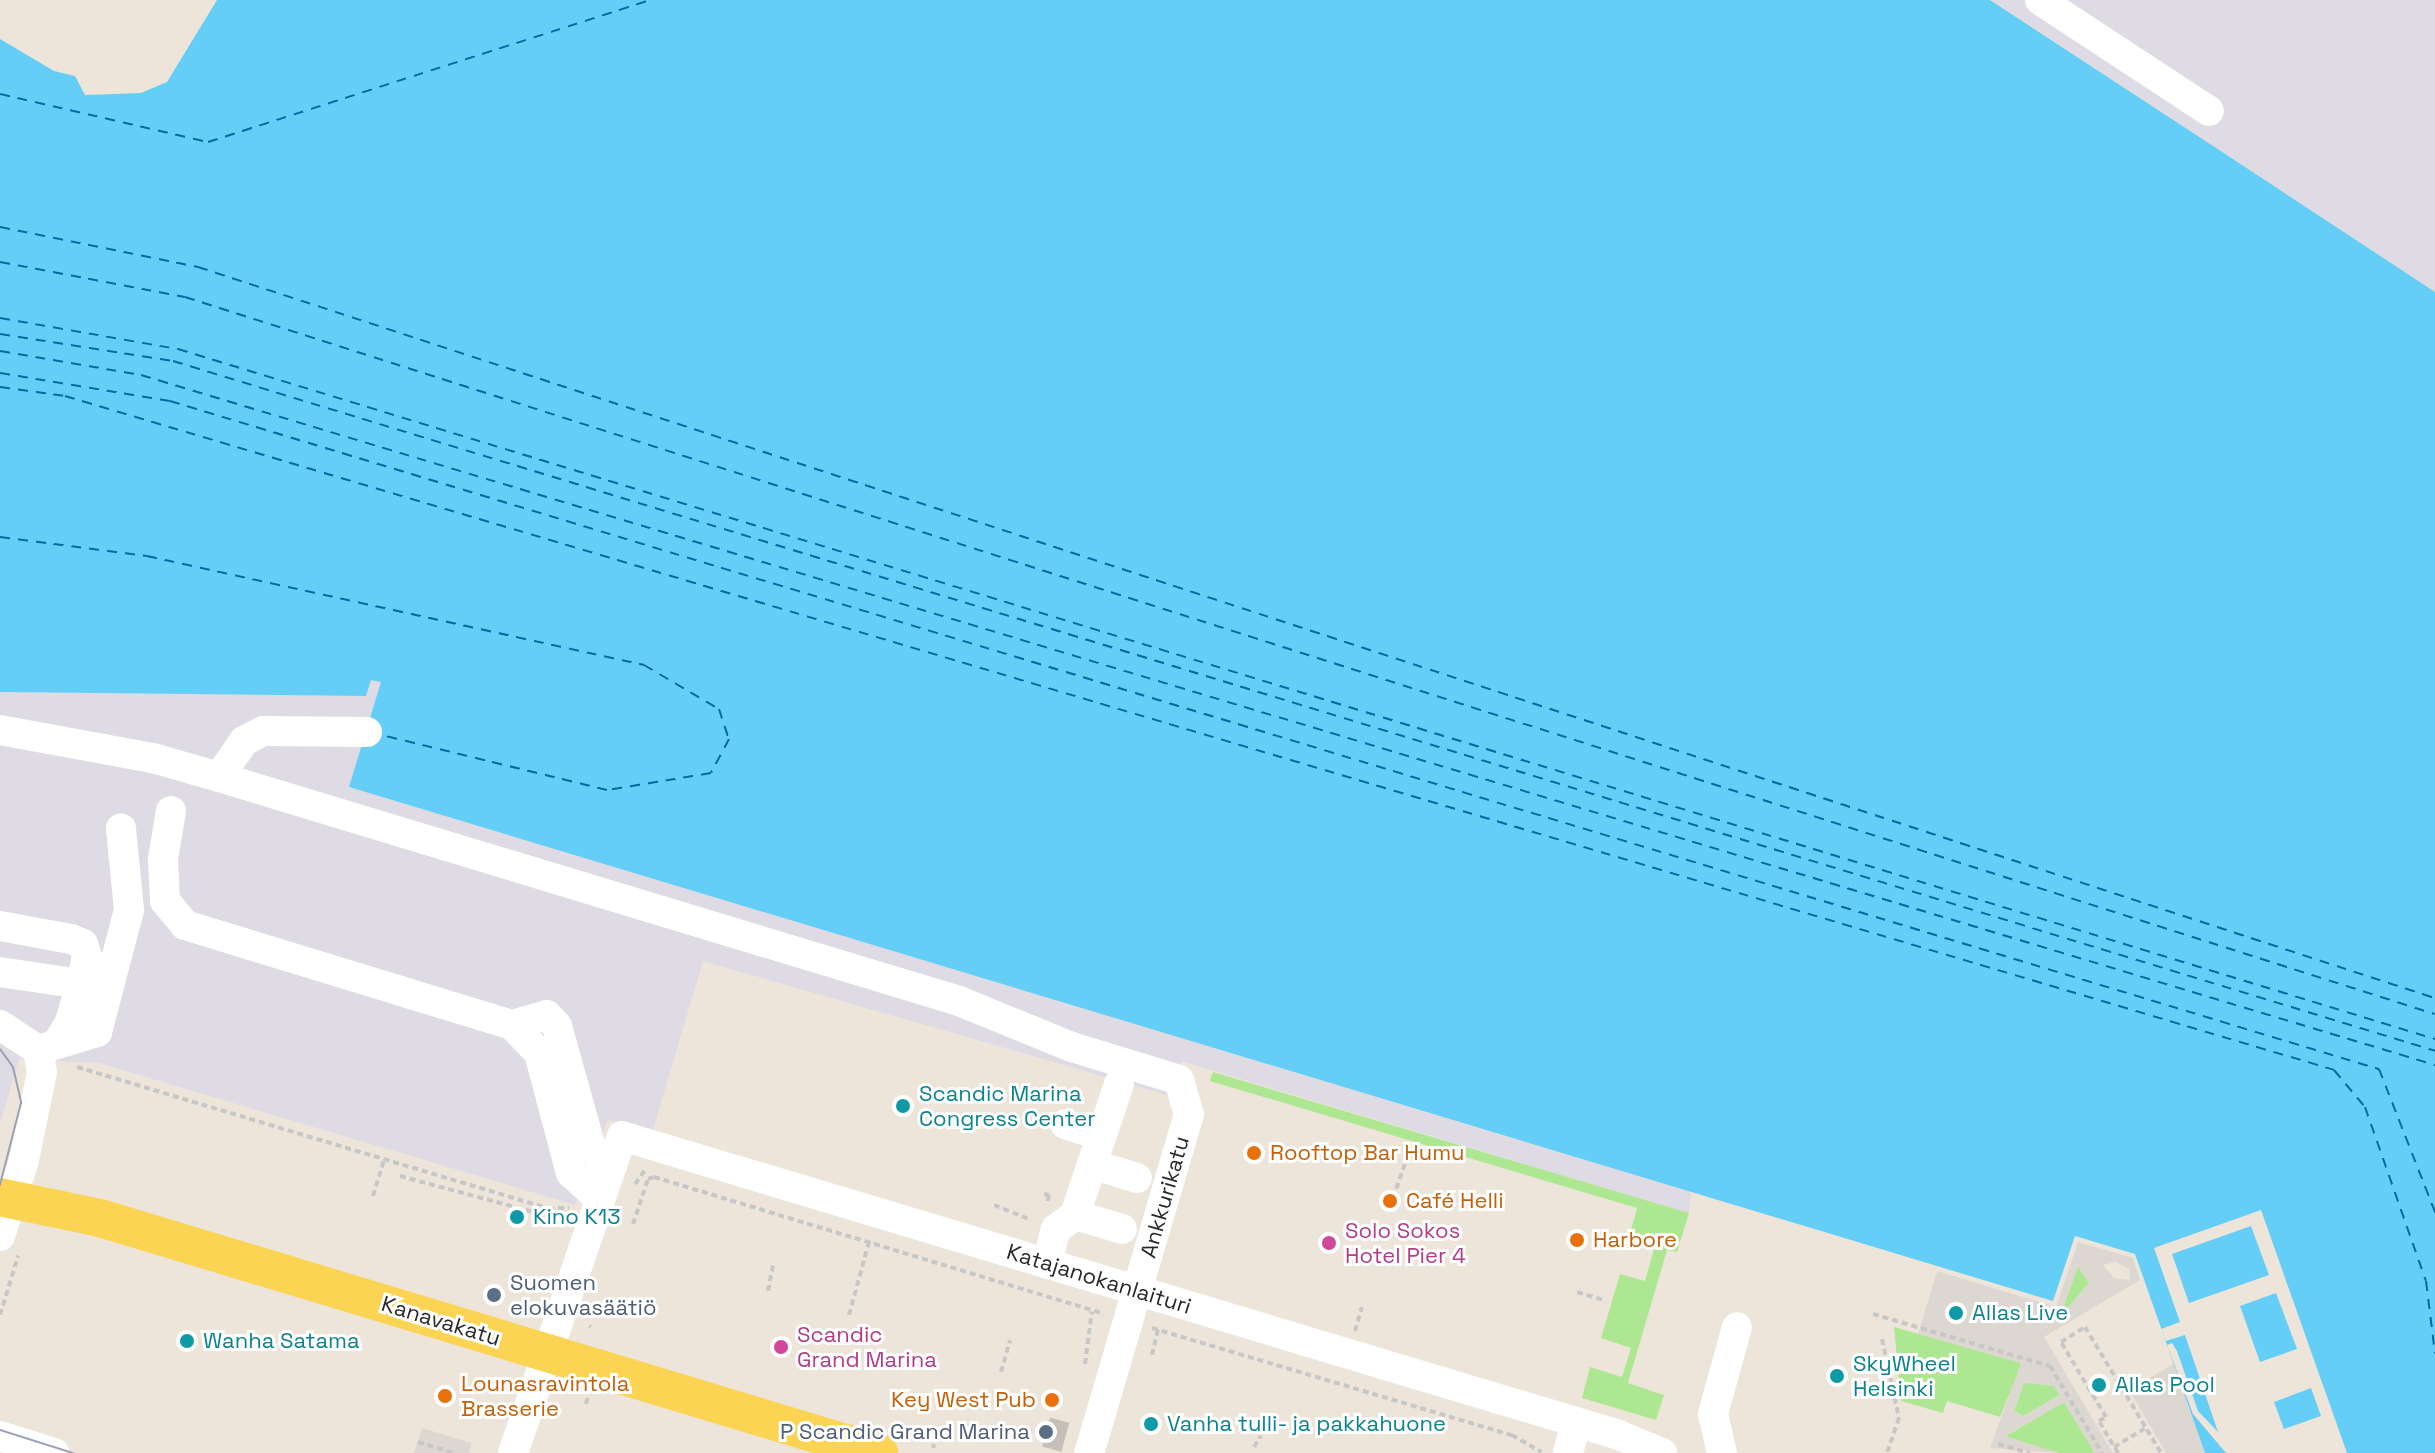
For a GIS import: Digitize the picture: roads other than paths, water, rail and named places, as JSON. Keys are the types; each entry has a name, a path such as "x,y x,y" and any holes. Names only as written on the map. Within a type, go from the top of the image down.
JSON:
{"main road":[{"name":"Kanavakatu","path":"5,1198 113,1222 879,1453"}],"street":[{"path":"2040,0 2209,111"},
{"path":"0,730 153,758 219,777 244,741 263,731 367,732"},
{"name":"Ankkurikatu","path":"219,777 978,1008 1072,1047 1179,1080 1189,1114 1138,1290 1082,1445"},
{"path":"171,811 163,859 165,901 185,925 512,1025 539,1053 571,1173 587,1209"},
{"path":"53,1054 97,1032 129,910 121,828"},
{"path":"0,926 83,944 87,956 70,1022 53,1054 5,1198 10,1244"},
{"path":"0,972 81,984"},
{"path":"512,1025 547,1015 557,1026 592,1151 609,1168 587,1209 513,1453"},
{"path":"0,1025 53,1054"},
{"path":"1047,1264 1056,1229 1075,1215 1119,1084"},
{"path":"1065,1124 1137,1178"},
{"name":"Katajanokanlaituri","path":"609,1168 622,1136 1576,1423 1662,1453"},
{"path":"1075,1215 1122,1229"},
{"path":"1722,1453 1713,1414 1737,1327"},
{"path":"1568,1453 1576,1423"},
{"path":"0,1436 54,1453"}],"water":[{"path":"217,0 1990,0 2236,161 2435,292 2435,1453 2205,1453 2135,1254 2075,1236 2053,1301 349,787 381,682 371,680 366,696 0,692 0,39 54,71 75,76 85,95 141,93 167,82"}],"tunnel":[{"path":"1046,1432 1065,1437"}],"tram line":[{"path":"0,1049 13,1067 21,1103 0,1185"},
{"path":"0,1430 73,1453"}],"place":[{"name":"Scandic Marina Congress Center","path":"903,1106"},
{"name":"Rooftop Bar Humu","path":"1254,1153"},
{"name":"Café Helli","path":"1390,1201"},
{"name":"Kino K13","path":"517,1217"},
{"name":"Harbore","path":"1577,1240"},
{"name":"Solo Sokos Hotel Pier 4","path":"1329,1243"},
{"name":"Suomen elokuvasäätiö","path":"494,1295"},
{"name":"Allas Live","path":"1956,1313"},
{"name":"Wanha Satama","path":"187,1341"},
{"name":"Scandic Grand Marina","path":"781,1347"},
{"name":"SkyWheel Helsinki","path":"1837,1376"},
{"name":"Allas Pool","path":"2099,1385"},
{"name":"Lounasravintola Brasserie","path":"445,1396"},
{"name":"Key West Pub","path":"1052,1400"},
{"name":"Vanha tulli- ja pakkahuone","path":"1151,1424"},
{"name":"P Scandic Grand Marina","path":"1046,1432"}]}
